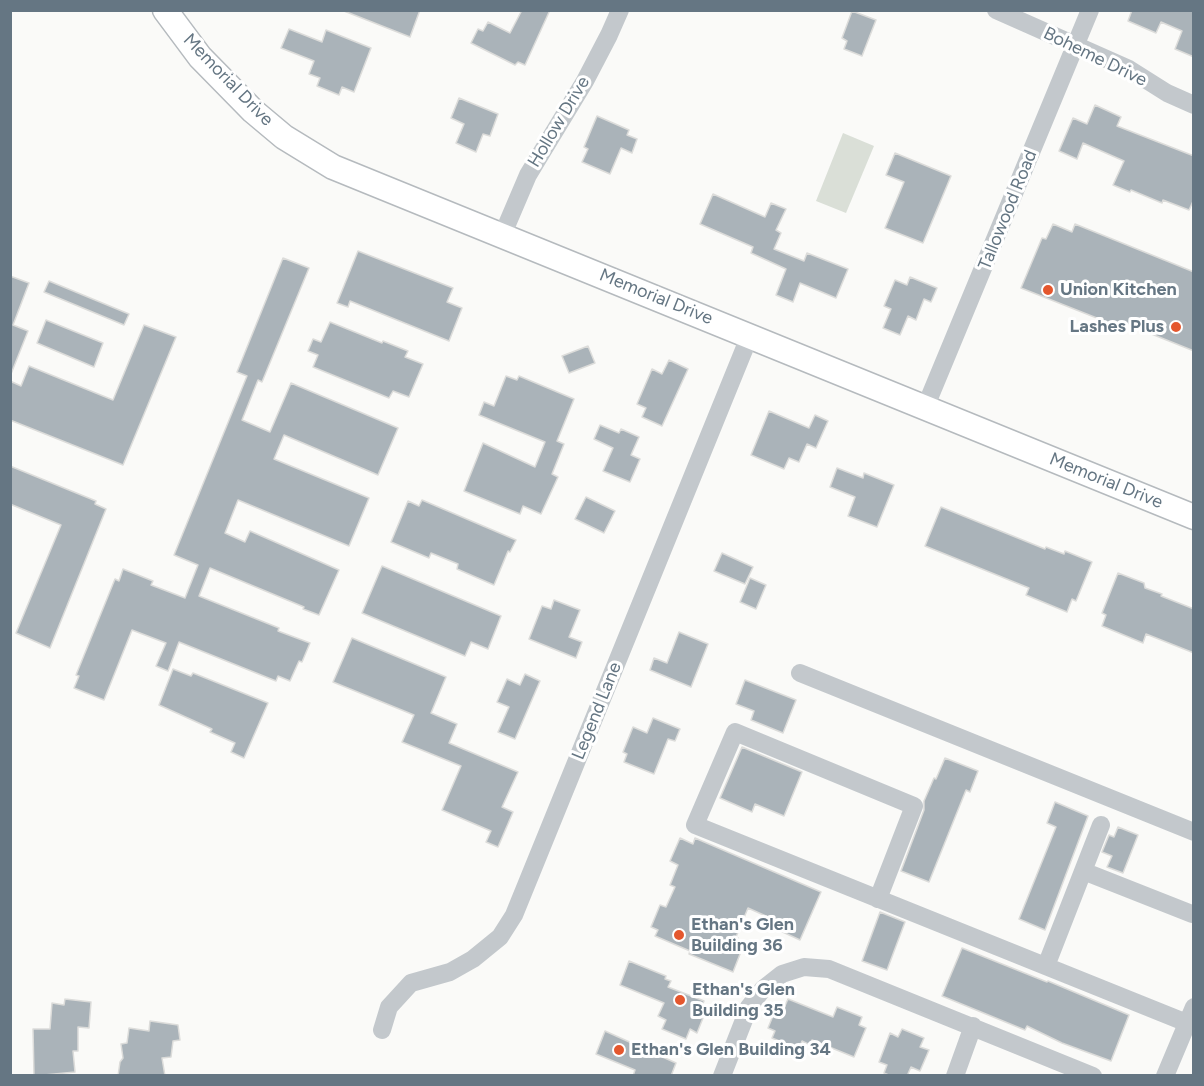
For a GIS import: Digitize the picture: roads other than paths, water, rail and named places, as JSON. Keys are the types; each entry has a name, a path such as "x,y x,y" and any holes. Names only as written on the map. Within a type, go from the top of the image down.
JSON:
{"main road":[{"name":"Memorial Drive","path":"165,10 200,57 237,95 284,137 308,153 352,176 750,335 1194,517"}],"street":[{"name":"Hollow Drive","path":"502,236 528,175 585,81 620,10"},
{"name":"Boheme Drive","path":"996,10 1129,69 1167,93 1194,105"},
{"name":"Tallowood Road","path":"926,408 1090,10"},
{"name":"Legend Lane","path":"382,1030 389,1007 411,983 450,972 473,959 500,937 514,915 750,335"},
{"path":"800,673 1194,832"},
{"path":"878,899 914,806 735,732 695,825 878,899 1046,966 1190,1015 1165,1076"},
{"path":"1046,966 1101,825"},
{"path":"1083,871 1192,914"},
{"path":"722,1076 749,1007 763,989 782,974 804,967 829,969 1093,1076"},
{"path":"955,1076 973,1026"}],"place":[{"name":"Union Kitchen","path":"1048,290"},
{"name":"Lashes Plus","path":"1176,327"},
{"name":"Ethan's Glen Building 36","path":"679,935"},
{"name":"Ethan's Glen Building 35","path":"680,1000"},
{"name":"Ethan's Glen Building 34","path":"619,1050"}]}
